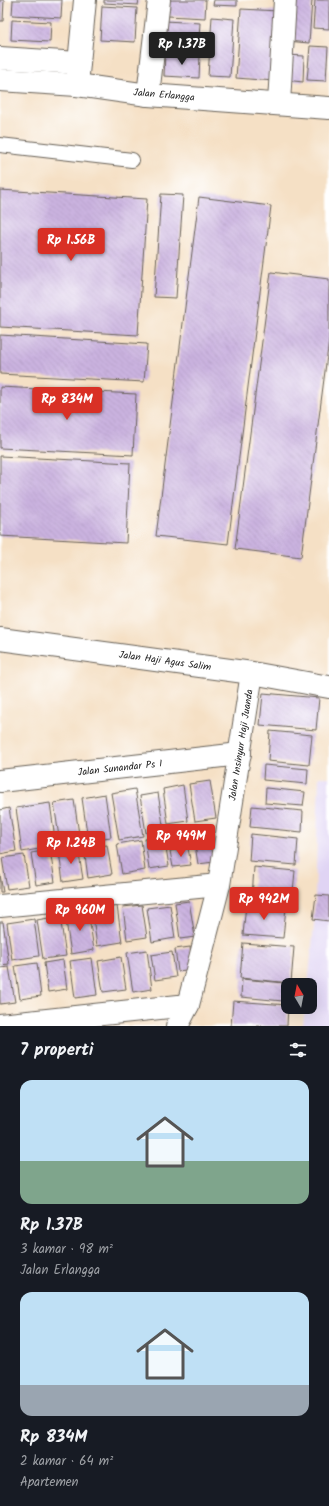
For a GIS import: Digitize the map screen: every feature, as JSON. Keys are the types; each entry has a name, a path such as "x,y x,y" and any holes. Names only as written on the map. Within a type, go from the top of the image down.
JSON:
{"street":[{"path":"77,85 85,0"},
{"path":"148,95 159,0"},
{"path":"279,103 285,0"},
{"path":"0,58 79,63"},
{"name":"Jalan Erlangga","path":"0,80 77,85 148,95 279,103 329,108"},
{"name":"Jalan Haji Agus Salim","path":"0,639 252,673 329,687"},
{"name":"Jalan Insinyur Haji Juanda","path":"177,1026 188,1006 219,885 252,673"},
{"name":"Jalan Sunandar Ps I","path":"0,781 240,754"},
{"path":"0,906 219,885"},
{"path":"0,1025 188,1006"}],"lane":[{"path":"0,145 132,160"}],"shaded area":[{"path":"319,777 329,777 329,1026 303,1026 304,1014 317,1014 317,978 309,978 314,926"}],"building":[{"path":"0,0 4,0 3,21 0,21"},
{"path":"13,0 62,0 61,18 12,15"},
{"path":"104,0 139,0 138,5 104,3"},
{"path":"169,0 206,0 205,18 168,16"},
{"path":"214,0 237,0 237,6 213,5"},
{"path":"290,0 312,0 309,43 287,41"},
{"path":"315,0 329,0 329,29 313,28"},
{"path":"102,6 137,8 135,42 100,40"},
{"path":"241,9 278,11 274,81 236,78"},
{"path":"212,17 234,19 230,77 208,76"},
{"path":"12,20 51,22 50,42 11,40"},
{"path":"165,21 200,23 198,53 163,51"},
{"path":"310,46 328,47 326,81 307,80"},
{"path":"165,54 200,56 199,78 164,76"},
{"path":"287,55 304,56 303,82 285,80"},
{"path":"0,190 147,199 138,335 0,327"},
{"path":"161,194 183,195 176,298 154,297"},
{"path":"199,197 271,206 228,544 156,536"},
{"path":"271,272 329,279 329,340 301,557 235,549"},
{"path":"0,335 147,344 144,382 0,374"},
{"path":"0,387 136,394 133,455 0,448"},
{"path":"0,456 130,463 126,543 0,536"},
{"path":"263,693 319,698 316,730 260,725"},
{"path":"270,731 312,735 309,765 268,761"},
{"path":"264,765 308,769 307,784 263,780"},
{"path":"210,781 216,818 195,821 189,784"},
{"path":"183,785 188,821 168,824 163,789"},
{"path":"266,788 305,792 303,806 265,803"},
{"path":"135,789 143,836 119,840 111,793"},
{"path":"158,793 164,831 146,833 140,796"},
{"path":"105,794 111,837 88,840 82,798"},
{"path":"74,800 80,841 60,844 54,803"},
{"path":"50,803 56,846 22,852 16,808"},
{"path":"252,806 303,811 302,832 250,827"},
{"path":"9,808 16,851 0,854 0,810"},
{"path":"207,826 210,841 171,847 169,832"},
{"path":"251,834 298,839 296,865 249,861"},
{"path":"164,836 169,866 149,869 145,839"},
{"path":"141,840 145,870 122,874 117,844"},
{"path":"211,843 214,862 198,864 195,845"},
{"path":"107,845 112,874 88,878 84,848"},
{"path":"78,848 83,879 63,882 59,851"},
{"path":"188,848 191,865 173,867 170,851"},
{"path":"50,850 55,882 36,885 31,853"},
{"path":"24,855 29,886 7,889 2,858"},
{"path":"254,867 295,871 292,902 252,898"},
{"path":"0,875 3,892 0,892"},
{"path":"316,895 329,896 329,921 313,919"},
{"path":"189,901 195,937 180,939 175,903"},
{"path":"246,904 286,907 283,938 243,935"},
{"path":"142,905 147,937 127,940 123,907"},
{"path":"170,905 175,938 152,942 147,908"},
{"path":"117,906 122,942 97,946 92,910"},
{"path":"88,910 94,950 71,954 65,914"},
{"path":"60,916 66,956 43,959 37,920"},
{"path":"34,919 39,956 12,960 7,923"},
{"path":"0,922 3,922 9,964 0,965"},
{"path":"243,943 294,947 291,978 281,978 281,982 240,978"},
{"path":"190,947 193,969 178,971 175,949"},
{"path":"147,950 152,989 133,992 127,953"},
{"path":"172,952 176,977 155,980 151,955"},
{"path":"121,957 126,989 103,992 98,961"},
{"path":"92,958 97,995 75,998 70,961"},
{"path":"63,960 67,989 48,992 44,963"},
{"path":"37,963 41,996 20,999 15,966"},
{"path":"9,967 15,1002 0,1004 0,968"},
{"path":"242,979 281,983 281,1001 241,997"},
{"path":"233,1001 281,1004 281,1014 288,1014 287,1026 231,1026"}]}
